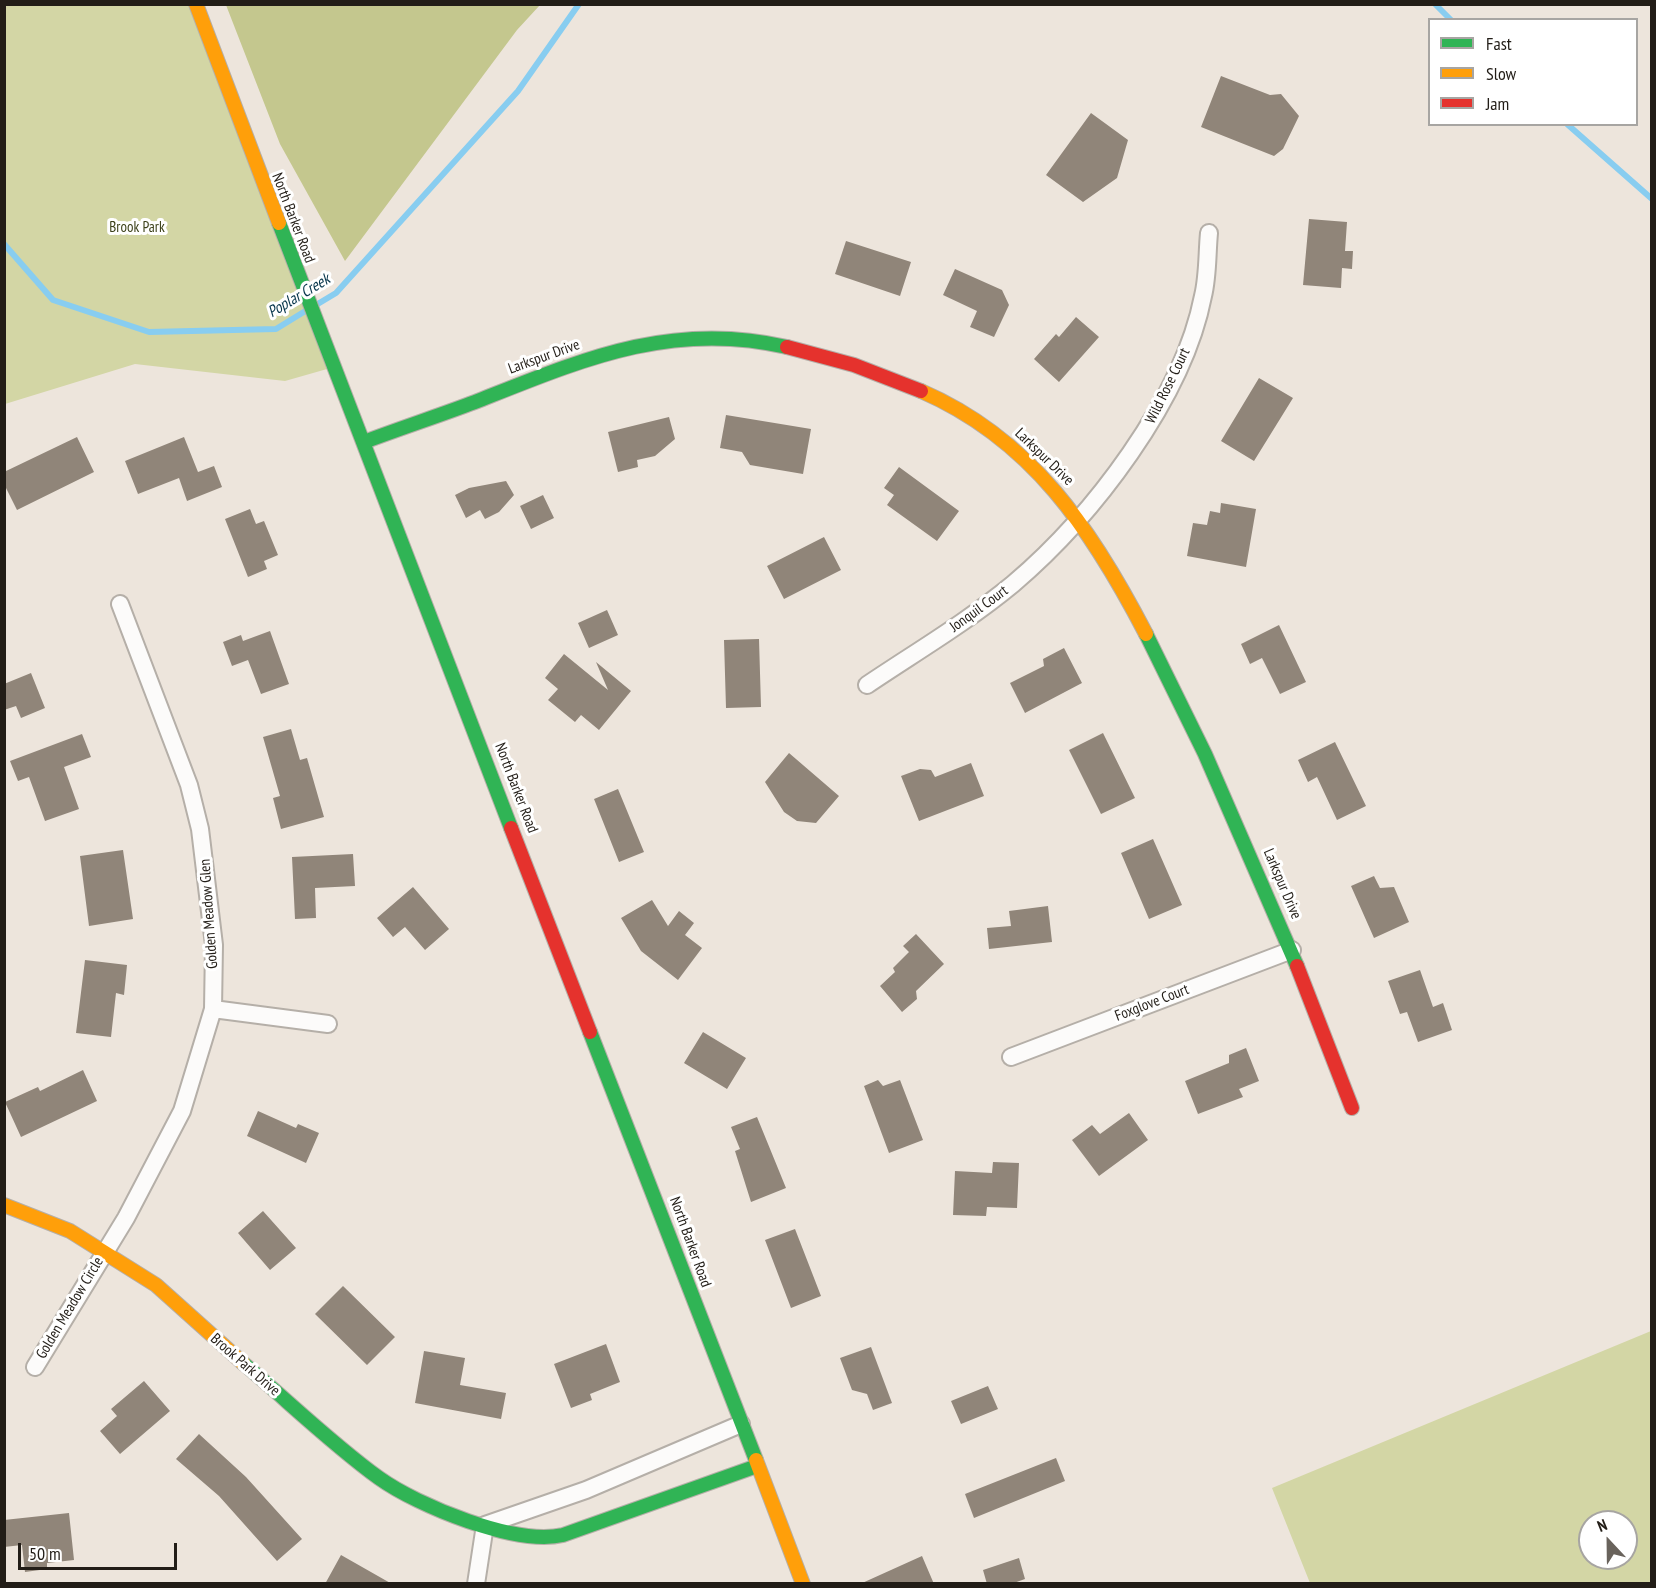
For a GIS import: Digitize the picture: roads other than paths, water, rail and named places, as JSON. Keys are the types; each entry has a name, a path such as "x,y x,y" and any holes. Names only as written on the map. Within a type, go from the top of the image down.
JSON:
{"street":[{"name":"North Barker Road","path":"196,4 307,298 638,1148 803,1584"},
{"name":"Wild Rose Court","path":"1078,517 1124,461 1163,402 1190,343 1204,296 1209,233"},
{"name":"Larkspur Drive","path":"364,442 605,353 654,341 697,337 760,340 858,366 916,387 973,418 1019,452 1057,491 1078,517 1149,635 1240,828 1292,950 1352,1108"},
{"name":"Jonquil Court","path":"867,685 927,646 1012,585 1048,552 1078,517"},
{"name":"Golden Meadow Glen","path":"105,1250 126,1218 182,1111 213,1009 214,945 201,829 189,785 120,604"},
{"name":"Foxglove Court","path":"1011,1057 1292,950"},
{"path":"213,1009 328,1024"},
{"name":"Brook Park Drive","path":"4,1205 70,1231 105,1250 156,1285 190,1318 380,1479 414,1498 485,1524 524,1536 549,1538 643,1509 757,1466"},
{"name":"Golden Meadow Circle","path":"35,1366 105,1250"},
{"path":"476,1584 485,1524 586,1490 741,1424"}],"waterway":[{"name":"Poplar Creek","path":"316,305 336,293 518,91 579,4"},
{"name":"Poplar Creek","path":"1435,4 1449,18"},
{"name":"Poplar Creek","path":"1569,126 1652,199"},
{"name":"Poplar Creek","path":"4,244 53,300 149,332 276,329 307,310"}],"park label":[{"name":"Brook Park","path":"137,228"}]}
